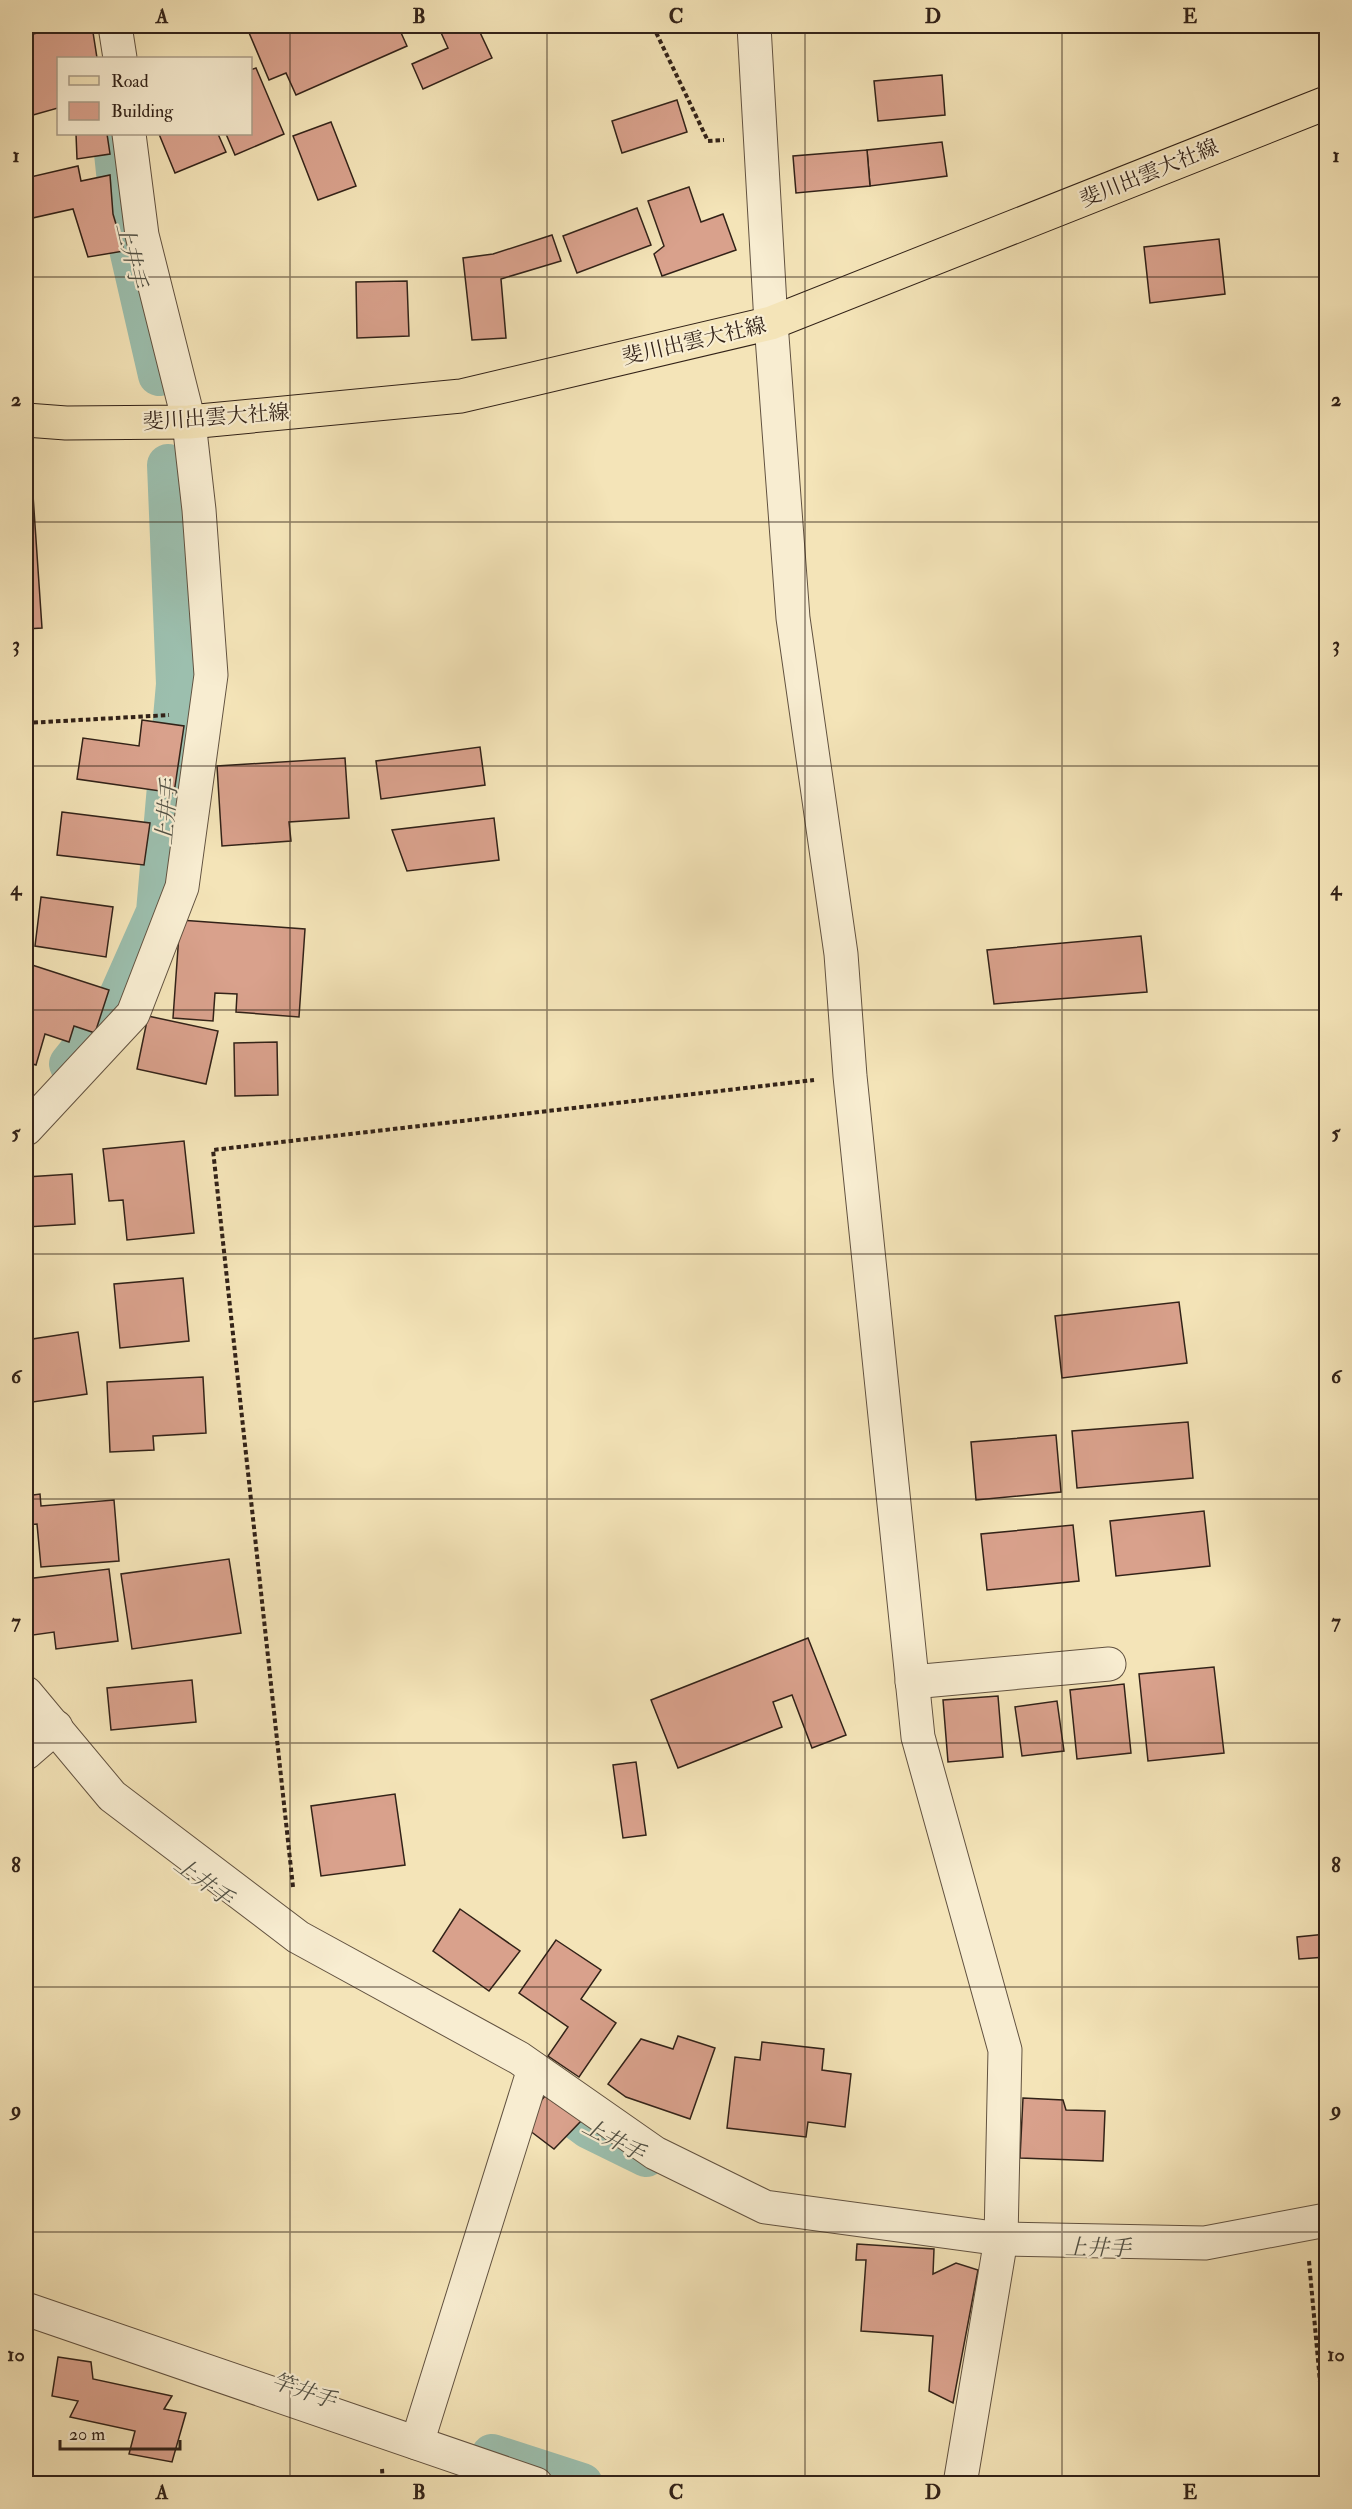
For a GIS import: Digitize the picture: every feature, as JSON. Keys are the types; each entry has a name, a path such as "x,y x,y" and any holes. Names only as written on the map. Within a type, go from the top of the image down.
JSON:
{"main road":[{"name":"斐川出雲大社線","path":"26,420 66,423 189,422 461,396 771,323 1326,103"}],"street":[{"path":"115,26 120,57"},
{"path":"754,26 771,323 793,618 841,954 850,1076 918,1737 1005,2050 1001,2239 960,2484"},
{"path":"26,1129 133,1014 182,886 211,675 199,510 189,422 142,235 129,135"},
{"path":"912,1682 1109,1664"},
{"path":"26,1693 112,1796 298,1937 519,2058 655,2153 765,2207 1001,2239 1205,2242 1316,2222"},
{"path":"26,1754 56,1727"},
{"path":"417,2442 534,2069"},
{"path":"26,2309 536,2484"}],"path":[{"path":"653,26 708,141 761,138"},
{"path":"26,723 206,713"},
{"path":"298,1937 213,1150 850,1076"},
{"path":"1316,2222 1326,2448"}],"building":[{"path":"62,26 92,26 97,57 57,57 57,108 26,117 26,36"},
{"path":"284,26 286,30 295,26 398,26 407,46 296,95 286,73 269,80 247,28"},
{"path":"438,26 477,26 492,58 423,89 412,64 448,48"},
{"path":"256,68 284,134 235,155 226,135 252,135 252,69"},
{"path":"942,75 945,115 878,121 874,81"},
{"path":"677,100 687,132 622,153 612,121"},
{"path":"331,122 356,186 318,200 293,136"},
{"path":"76,135 107,135 110,154 77,159"},
{"path":"159,135 218,135 226,152 175,173"},
{"path":"942,142 947,176 870,186 867,150"},
{"path":"867,150 870,186 796,193 793,156"},
{"path":"78,166 81,181 110,175 113,214 124,251 88,257 73,209 28,219 26,178"},
{"path":"689,187 701,222 723,214 736,250 662,276 654,254 664,246 648,201"},
{"path":"637,208 651,245 577,273 563,236"},
{"path":"552,235 561,261 501,279 506,338 472,340 463,258 493,254"},
{"path":"1219,239 1225,294 1150,303 1144,247"},
{"path":"407,281 409,336 357,338 356,282"},
{"path":"26,451 30,451 42,628 26,629"},
{"path":"142,720 184,726 174,793 77,779 83,738 139,746"},
{"path":"480,747 485,785 381,799 376,761"},
{"path":"345,758 349,818 289,822 291,841 222,846 217,766"},
{"path":"62,812 150,823 144,865 57,855"},
{"path":"494,818 499,860 407,871 392,830"},
{"path":"41,897 113,907 106,957 35,946"},
{"path":"180,920 305,929 299,1017 236,1012 237,994 215,993 213,1021 173,1018"},
{"path":"1141,936 1147,992 994,1004 987,950"},
{"path":"26,963 109,990 95,1033 74,1026 69,1042 45,1034 36,1065 26,1062"},
{"path":"148,1016 218,1031 206,1084 137,1069"},
{"path":"277,1042 278,1095 235,1096 234,1043"},
{"path":"184,1141 194,1233 127,1240 123,1200 109,1201 103,1149"},
{"path":"72,1174 75,1224 26,1227 26,1177"},
{"path":"183,1278 189,1341 120,1348 114,1284"},
{"path":"1179,1302 1187,1363 1062,1378 1055,1316"},
{"path":"78,1332 87,1394 26,1403 26,1340"},
{"path":"203,1377 206,1433 153,1436 154,1450 110,1452 107,1382"},
{"path":"1188,1422 1193,1478 1077,1488 1072,1431"},
{"path":"1056,1435 1061,1492 976,1500 971,1442"},
{"path":"40,1494 41,1506 114,1500 119,1561 41,1567 37,1524 26,1525 26,1496"},
{"path":"1204,1511 1210,1566 1116,1576 1110,1521"},
{"path":"1073,1525 1079,1581 987,1590 981,1534"},
{"path":"229,1559 241,1633 132,1649 121,1574"},
{"path":"109,1569 118,1641 56,1649 54,1632 26,1636 26,1579"},
{"path":"808,1638 846,1735 812,1748 792,1695 773,1702 782,1727 678,1768 651,1700"},
{"path":"1214,1667 1224,1753 1148,1761 1139,1674"},
{"path":"192,1680 196,1722 111,1730 107,1688"},
{"path":"1124,1684 1131,1753 1077,1759 1070,1690"},
{"path":"998,1696 1003,1757 948,1762 943,1700"},
{"path":"1057,1701 1064,1751 1022,1756 1015,1707"},
{"path":"636,1762 646,1835 623,1838 613,1765"},
{"path":"395,1794 405,1865 321,1876 311,1806"},
{"path":"460,1909 520,1951 489,1991 433,1951"},
{"path":"1326,1934 1326,1957 1299,1959 1297,1937"},
{"path":"556,1940 601,1970 581,1999 616,2023 579,2077 548,2056 568,2027 519,1993"},
{"path":"678,2036 715,2048 690,2119 626,2097 608,2084 641,2039 673,2049"},
{"path":"762,2042 824,2049 822,2070 851,2074 845,2127 808,2122 806,2137 727,2128 735,2057 760,2060"},
{"path":"545,2096 581,2121 554,2149 521,2124"},
{"path":"1023,2098 1063,2100 1066,2110 1105,2111 1103,2161 1020,2158"},
{"path":"857,2244 934,2249 933,2274 956,2263 978,2270 953,2403 929,2391 933,2336 861,2331 866,2260 856,2260"},
{"path":"58,2357 91,2362 93,2379 172,2396 164,2409 186,2413 172,2462 129,2454 135,2431 70,2417 78,2401 52,2396"}],"waterway":[{"name":"上井手","path":"113,135 121,210 159,375"},
{"name":"上井手","path":"70,1064 114,1009 157,912 177,684 168,465"},
{"name":"上井手","path":"534,2087 589,2128 646,2156"},
{"name":"竿井手","path":"492,2455 582,2484"}]}
